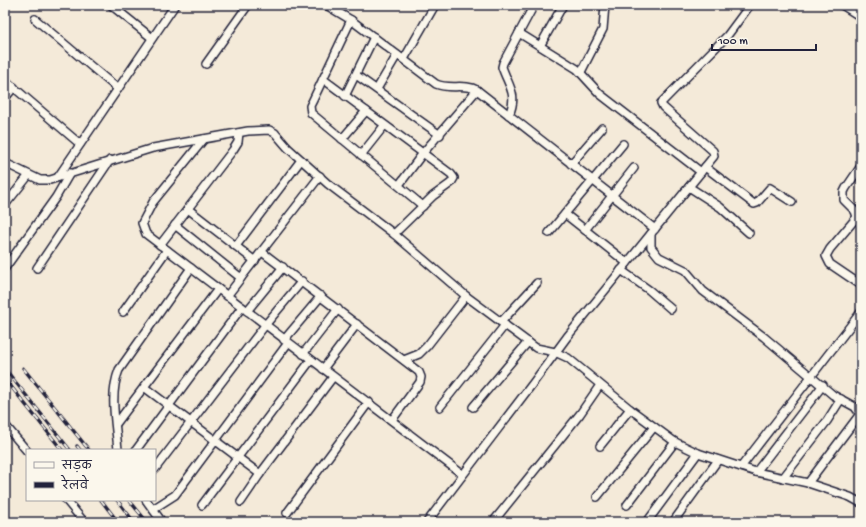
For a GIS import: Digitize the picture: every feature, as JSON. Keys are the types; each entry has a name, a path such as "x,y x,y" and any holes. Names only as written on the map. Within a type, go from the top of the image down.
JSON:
{"street":[{"path":"111,5 152,38"},
{"path":"206,64 248,5"},
{"path":"404,59 435,5"},
{"path":"509,115 512,107 513,93 502,67 534,5"},
{"path":"540,46 563,5"},
{"path":"581,72 604,29 605,5"},
{"path":"426,522 534,383 555,352 714,156 714,152 663,108 662,102 727,36 750,5"},
{"path":"842,5 861,17"},
{"path":"58,177 173,6"},
{"path":"329,6 351,20 404,59 429,80 443,87 469,88 477,90 611,195 653,231"},
{"path":"35,19 118,88"},
{"path":"351,20 311,103 311,113 423,206"},
{"path":"519,33 573,65 600,94 703,170 754,204 757,203 770,188 792,202"},
{"path":"345,96 374,37"},
{"path":"377,90 397,55"},
{"path":"356,75 440,135"},
{"path":"323,79 384,126 451,174 454,178 452,183 438,192 394,234"},
{"path":"5,80 80,144"},
{"path":"5,98 14,87"},
{"path":"399,185 477,90"},
{"path":"342,139 366,111"},
{"path":"361,155 384,126"},
{"path":"571,164 602,128"},
{"path":"5,163 40,180 58,177 110,160 154,148 239,133 269,130 275,133 301,160 394,234 466,296 536,348 555,352 568,358 630,409 675,442 698,453 718,460 756,472 808,483 850,497 861,503"},
{"path":"160,245 233,150 238,142 239,133"},
{"path":"204,139 153,202 142,223 146,234 462,474"},
{"path":"549,233 623,144"},
{"path":"37,268 110,160"},
{"path":"236,246 301,160"},
{"path":"861,166 844,192 844,200 855,211 857,217 830,249 826,256 830,264 861,285"},
{"path":"585,230 611,195 634,168"},
{"path":"5,268 53,201 70,173"},
{"path":"5,205 29,175"},
{"path":"227,296 320,176"},
{"path":"689,187 720,207 749,233"},
{"path":"188,209 255,260"},
{"path":"565,214 627,263"},
{"path":"175,225 242,278"},
{"path":"653,231 652,247 659,257 685,270 706,293 811,375 833,395 855,407 860,414 808,483"},
{"path":"123,312 167,250"},
{"path":"262,252 302,281 419,372 421,380 392,420"},
{"path":"137,449 168,405 245,309 283,267"},
{"path":"118,449 114,386 119,370 191,268"},
{"path":"621,270 672,309"},
{"path":"156,468 266,324 302,281"},
{"path":"440,407 503,323 537,283"},
{"path":"116,424 218,289"},
{"path":"153,509 175,494 320,296"},
{"path":"404,360 419,354 427,346 466,296"},
{"path":"303,354 338,309"},
{"path":"741,467 861,312"},
{"path":"323,369 357,324"},
{"path":"473,407 528,342"},
{"path":"202,505 311,360"},
{"path":"241,502 260,474 333,377"},
{"path":"492,522 580,414 600,385"},
{"path":"756,472 823,385"},
{"path":"144,387 260,474"},
{"path":"783,478 827,421 841,399"},
{"path":"287,512 369,402"},
{"path":"600,446 630,409"},
{"path":"5,425 26,450"},
{"path":"597,497 654,427"},
{"path":"627,505 675,442"},
{"path":"647,522 698,453"},
{"path":"673,522 718,460"},
{"path":"67,501 84,522"},
{"path":"147,501 162,522"}],"railway":[{"path":"23,368 88,449"},
{"path":"5,369 69,449"},
{"path":"5,379 61,449"},
{"path":"102,501 118,522"},
{"path":"118,501 134,522"},
{"path":"130,501 147,522"}]}
